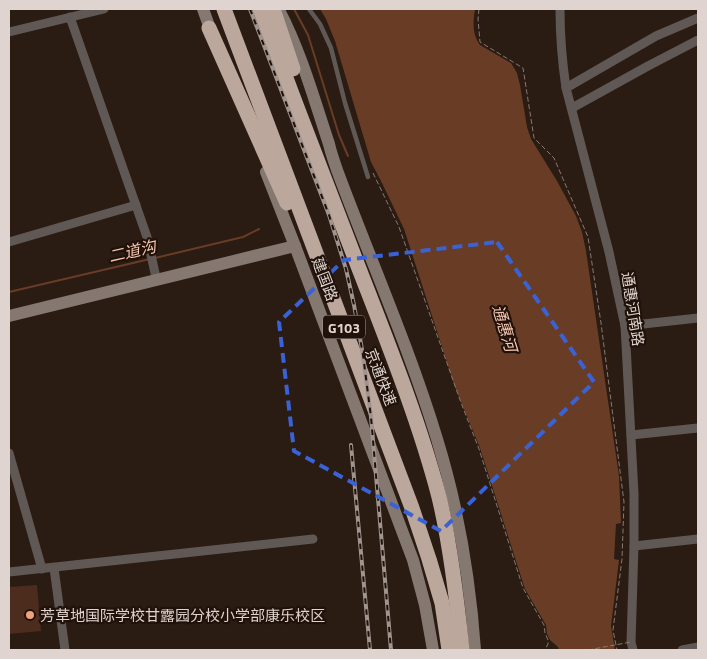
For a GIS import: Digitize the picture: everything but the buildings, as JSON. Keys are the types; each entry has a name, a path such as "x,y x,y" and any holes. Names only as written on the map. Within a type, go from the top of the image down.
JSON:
{"highway":[{"name":"京通快速","path":"224,9 430,559 442,604 449,650"},
{"name":"京通快速","path":"260,9 383,331 423,443 439,498 450,556 462,650"},
{"path":"273,9 302,99 320,169"},
{"path":"209,28 288,206 321,266"}],"main road":[{"name":"建国路","path":"203,9 294,243 413,560 425,605 433,650"},
{"path":"279,9 301,60 336,168 437,439 456,516 466,573 475,650"},
{"path":"9,309 154,268 294,243"},
{"path":"9,316 294,243"},
{"path":"423,443 456,516"}],"street":[{"path":"9,32 104,9"},
{"name":"通惠河南路","path":"560,9 562,66 566,88 609,252 625,326 634,494 632,646"},
{"path":"70,17 136,205 150,247 154,268"},
{"path":"566,88 656,36 698,18"},
{"path":"572,108 698,40"},
{"path":"9,242 136,205"},
{"path":"625,326 698,318"},
{"path":"631,435 698,428"},
{"path":"9,453 42,569"},
{"path":"9,572 313,539"},
{"path":"634,546 698,539"},
{"path":"54,568 64,650"},
{"path":"682,650 698,647"}],"lane":[{"path":"309,9 320,24 331,48 345,104 368,177"}],"path":[{"path":"479,9 480,42 523,68 534,138 554,158 588,237 624,502 622,559 613,630 617,650"},
{"path":"366,169 373,172 400,227 479,449 522,588 544,625 548,640 545,650"},
{"path":"588,650 632,646"}],"highlighted area":[{"path":"497,242 594,382 441,531 294,451 279,322 344,260"}],"shaded area":[{"path":"37,585 41,631 9,634 9,587"}],"water":[{"name":"通惠河","path":"320,9 475,9 474,28 480,45 511,63 517,73 531,139 576,216 586,251 619,476 621,523 616,524 614,559 619,560 611,626 615,650 559,650 550,640 546,625 525,589 480,448 455,387 404,229 371,162 335,41"}],"waterway":[{"name":"二道沟","path":"294,9 308,35 339,135 348,156"},
{"name":"二道沟","path":"155,258 243,237 259,229"},
{"name":"二道沟","path":"9,292 150,259"}],"railway":[{"path":"250,9 329,215 346,269 354,305 371,417 391,650"},
{"path":"351,445 370,650"}],"place":[{"name":"芳草地国际学校甘露园分校小学部康乐校区","path":"30,615"}]}
